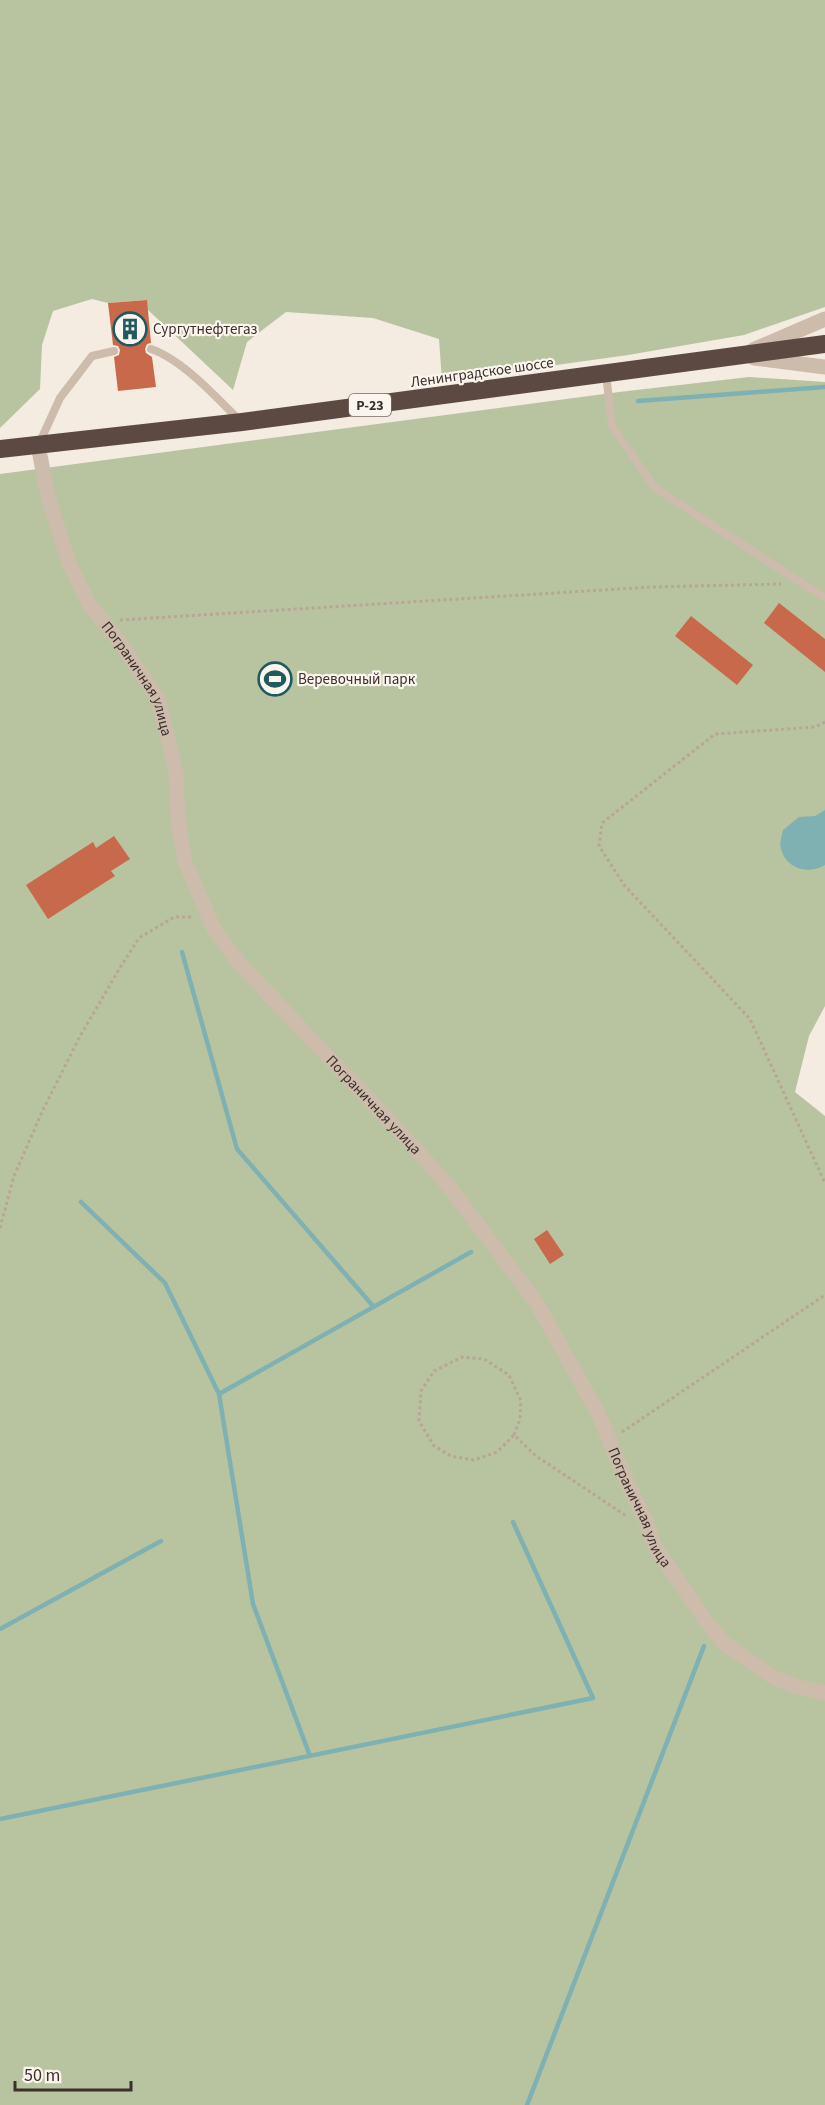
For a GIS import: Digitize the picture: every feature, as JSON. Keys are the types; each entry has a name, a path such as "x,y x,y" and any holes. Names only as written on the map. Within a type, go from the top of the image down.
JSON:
{"highway":[{"name":"Ленинградское шоссе","path":"0,449 242,422 825,344"}],"street":[{"path":"739,356 825,319"},
{"path":"739,356 825,366"},
{"name":"Пограничная улица","path":"38,445 48,497 67,556 89,604 158,699 176,771 178,820 184,854 214,929 240,964 413,1146 476,1220 536,1302 581,1380 611,1440 629,1487 646,1520 655,1547 706,1621 724,1643 773,1677 798,1687 825,1693"}],"lane":[{"path":"151,349 164,353 208,389 242,422"},
{"path":"38,445 60,398 92,356 114,351"},
{"path":"606,374 612,426 655,488 825,598"}],"path":[{"path":"102,621 651,587 790,584"},
{"path":"825,722 815,727 715,734 602,823 599,846 624,885 750,1019 825,1183"},
{"path":"0,1228 14,1176 42,1112 79,1038 139,938 174,917 196,918 214,929"},
{"path":"611,1440 825,1295"},
{"path":"462,1357 484,1359 509,1375 521,1401 520,1419 513,1435 497,1452 474,1460 451,1456 434,1446 419,1421 421,1391 434,1371 462,1357"},
{"path":"513,1435 537,1456 632,1520"}],"green space":[{"path":"0,0 825,0 825,307 744,335 628,355 442,381 439,339 373,318 286,312 247,342 233,390 147,309 146,300 108,303 92,299 53,311 42,345 40,389 0,428"},
{"path":"749,377 825,382 825,1006 809,1036 795,1092 825,1116 825,2105 0,2105 0,474 619,392"}],"water":[{"path":"825,810 825,865 805,870 793,865 781,849 783,830 799,817 815,816"}],"building":[{"name":"Сургутнефтегаз","path":"147,300 151,343 147,344 145,349 146,353 152,357 156,387 118,391 114,357 119,355 120,350 118,346 113,345 108,303"},
{"path":"779,603 825,639 825,672 764,623"},
{"path":"691,616 753,665 737,685 675,636"},
{"path":"114,836 130,859 111,871 115,876 48,919 26,885 93,842 96,848"},
{"path":"547,1230 564,1255 550,1264 534,1239"}],"waterway":[{"path":"638,401 825,387"},
{"path":"182,952 237,1149 373,1306"},
{"path":"81,1202 165,1283 219,1394 253,1604 310,1756"},
{"path":"219,1394 471,1252"},
{"path":"0,1819 593,1698 513,1522"},
{"path":"0,1629 161,1541"},
{"path":"527,2105 704,1646"}],"place":[{"name":"Сургутнефтегаз","path":"130,329"},
{"name":"Веревочный парк","path":"275,679"}]}
